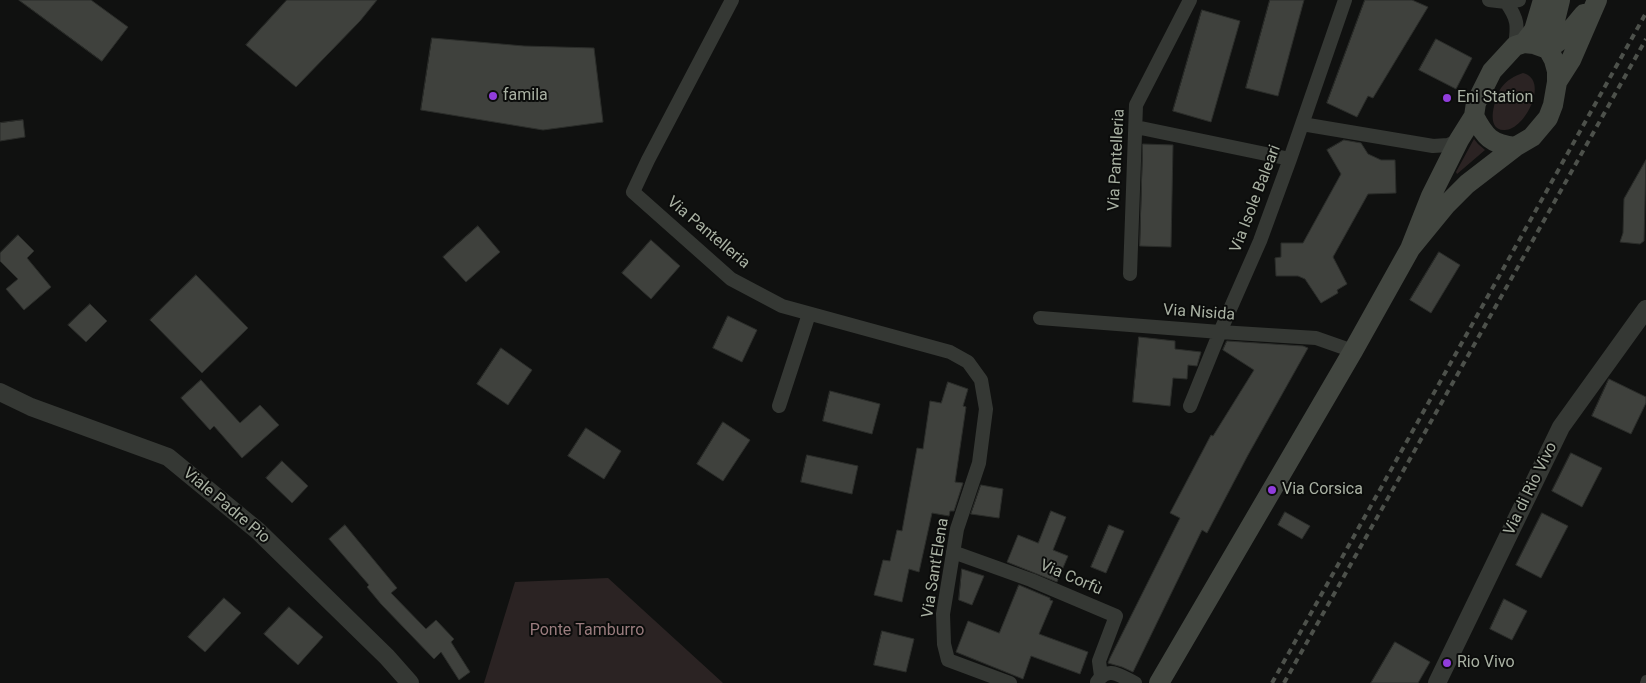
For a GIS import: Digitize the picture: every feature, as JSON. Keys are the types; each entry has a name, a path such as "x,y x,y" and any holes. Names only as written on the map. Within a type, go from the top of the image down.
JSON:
{"main road":[{"path":"1548,49 1563,39 1575,27 1596,0"},
{"path":"1557,82 1571,60 1596,0"},
{"path":"1553,3 1559,17 1566,22 1580,19"},
{"path":"1159,683 1410,250 1431,196 1459,140 1474,116 1480,92 1492,71 1534,30 1553,3"},
{"path":"1410,250 1446,204 1467,184 1514,146 1532,137 1548,118 1553,105 1557,82 1554,60 1548,49 1553,3"},
{"path":"1519,44 1534,44 1548,49"},
{"path":"1474,116 1480,129 1490,141 1501,145 1514,146"}],"street":[{"name":"Via Pantelleria","path":"732,0 633,192 731,279 782,306 950,352 968,362"},
{"name":"Via Pantelleria","path":"1130,274 1136,105 1190,0"},
{"name":"Via Isole Baleari","path":"1190,406 1260,241 1345,0"},
{"path":"1489,0 1512,1 1519,44"},
{"path":"1302,124 1432,146 1448,145 1459,140"},
{"path":"1136,127 1290,159"},
{"name":"Via di Rio Vivo","path":"1437,683 1561,427 1646,309"},
{"path":"779,406 809,314"},
{"name":"Via Nisida","path":"1040,318 1316,338 1353,351"},
{"name":"Via Sant'Elena","path":"968,362 981,380 986,409 979,462 957,529 943,614 944,644 948,660 1010,683"},
{"name":"Viale Padre Pio","path":"0,392 31,407 168,458 258,531 387,657 410,683"},
{"name":"Via Corfù","path":"954,552 1031,580 1116,616 1099,661 1099,679"},
{"path":"1099,679 1108,672 1135,683"}],"green space":[{"path":"1523,73 1531,77 1534,85 1532,104 1527,114 1513,128 1499,129 1493,120 1493,113 1501,88 1508,81"},
{"path":"1474,139 1485,150 1457,174 1456,172"},
{"name":"Ponte Tamburro","path":"608,578 723,683 484,683 515,582"}],"building":[{"path":"19,0 91,0 128,27 102,61"},
{"path":"287,0 377,0 360,21 296,87 246,45"},
{"path":"1270,0 1304,0 1278,96 1246,88"},
{"path":"1365,0 1412,0 1428,7 1373,98 1368,96 1357,117 1327,103"},
{"path":"1202,10 1240,21 1211,122 1173,111"},
{"path":"432,38 524,46 594,48 603,122 543,130 421,110"},
{"path":"1436,39 1472,58 1456,89 1419,70"},
{"path":"23,120 25,137 0,141 0,123"},
{"path":"1344,140 1361,143 1368,154 1381,160 1395,160 1396,193 1368,194 1333,257 1347,284 1337,290 1338,293 1321,303 1305,279 1298,276 1276,276 1275,258 1281,257 1281,243 1303,243 1341,174 1327,150"},
{"path":"1143,144 1173,145 1171,247 1140,246"},
{"path":"1646,160 1644,241 1640,244 1620,242 1623,233 1624,199"},
{"path":"478,226 500,252 466,282 443,257"},
{"path":"18,235 34,251 27,258 51,287 24,310 6,289 18,279 0,261 0,253"},
{"path":"651,240 680,266 651,299 622,273"},
{"path":"1439,252 1460,265 1431,313 1410,300"},
{"path":"196,275 248,328 202,373 150,320"},
{"path":"90,304 107,321 86,342 68,325"},
{"path":"728,316 757,330 742,362 713,348"},
{"path":"1139,337 1175,341 1175,349 1201,352 1197,366 1188,365 1187,379 1173,378 1170,406 1133,402"},
{"path":"1227,341 1303,346 1308,348 1207,533 1202,530 1133,672 1108,663 1180,518 1170,513 1211,435 1213,436 1254,370 1223,350"},
{"path":"501,348 532,370 508,405 477,384"},
{"path":"1609,379 1646,397 1646,403 1631,434 1592,416"},
{"path":"201,380 240,423 260,405 279,425 242,458 214,426 210,430 181,398"},
{"path":"948,382 968,389 963,406 966,407 955,482 963,483 954,511 950,511 949,516 932,513 919,572 909,569 902,602 874,595 883,560 890,561 897,530 902,531 917,448 923,449 930,401 941,403"},
{"path":"830,391 880,404 872,434 823,421"},
{"path":"723,422 750,440 723,481 697,464"},
{"path":"586,428 621,451 604,479 568,456"},
{"path":"1571,453 1602,468 1582,507 1552,491"},
{"path":"807,455 858,466 852,494 801,482"},
{"path":"282,461 308,486 292,503 266,478"},
{"path":"981,485 1003,489 999,518 971,514"},
{"path":"1051,511 1066,517 1053,550 1068,556 1057,582 1007,562 1018,535 1038,543"},
{"path":"1285,512 1310,526 1302,539 1278,525"},
{"path":"1542,513 1568,526 1541,578 1516,565"},
{"path":"345,525 397,588 391,593 426,629 436,620 454,639 451,642 470,672 459,680 441,652 434,659 381,604 367,587 369,585 329,539"},
{"path":"1109,525 1124,531 1106,573 1091,567"},
{"path":"962,569 984,576 972,605 959,600"},
{"path":"1019,585 1053,601 1039,634 1088,652 1080,674 1031,656 1023,679 956,652 968,621 999,633"},
{"path":"224,598 241,613 205,652 188,637"},
{"path":"1504,599 1527,611 1512,640 1490,629"},
{"path":"289,607 323,637 298,665 264,634"},
{"path":"882,631 914,639 906,672 874,665"},
{"path":"1395,642 1430,662 1418,683 1371,683"}],"railway":[{"path":"1272,683 1646,13"},
{"path":"1284,683 1646,39"}],"place":[{"name":"famila","path":"493,96"},
{"name":"Eni Station","path":"1447,98"},
{"name":"Via Corsica","path":"1272,490"},
{"name":"Rio Vivo","path":"1447,663"}]}
